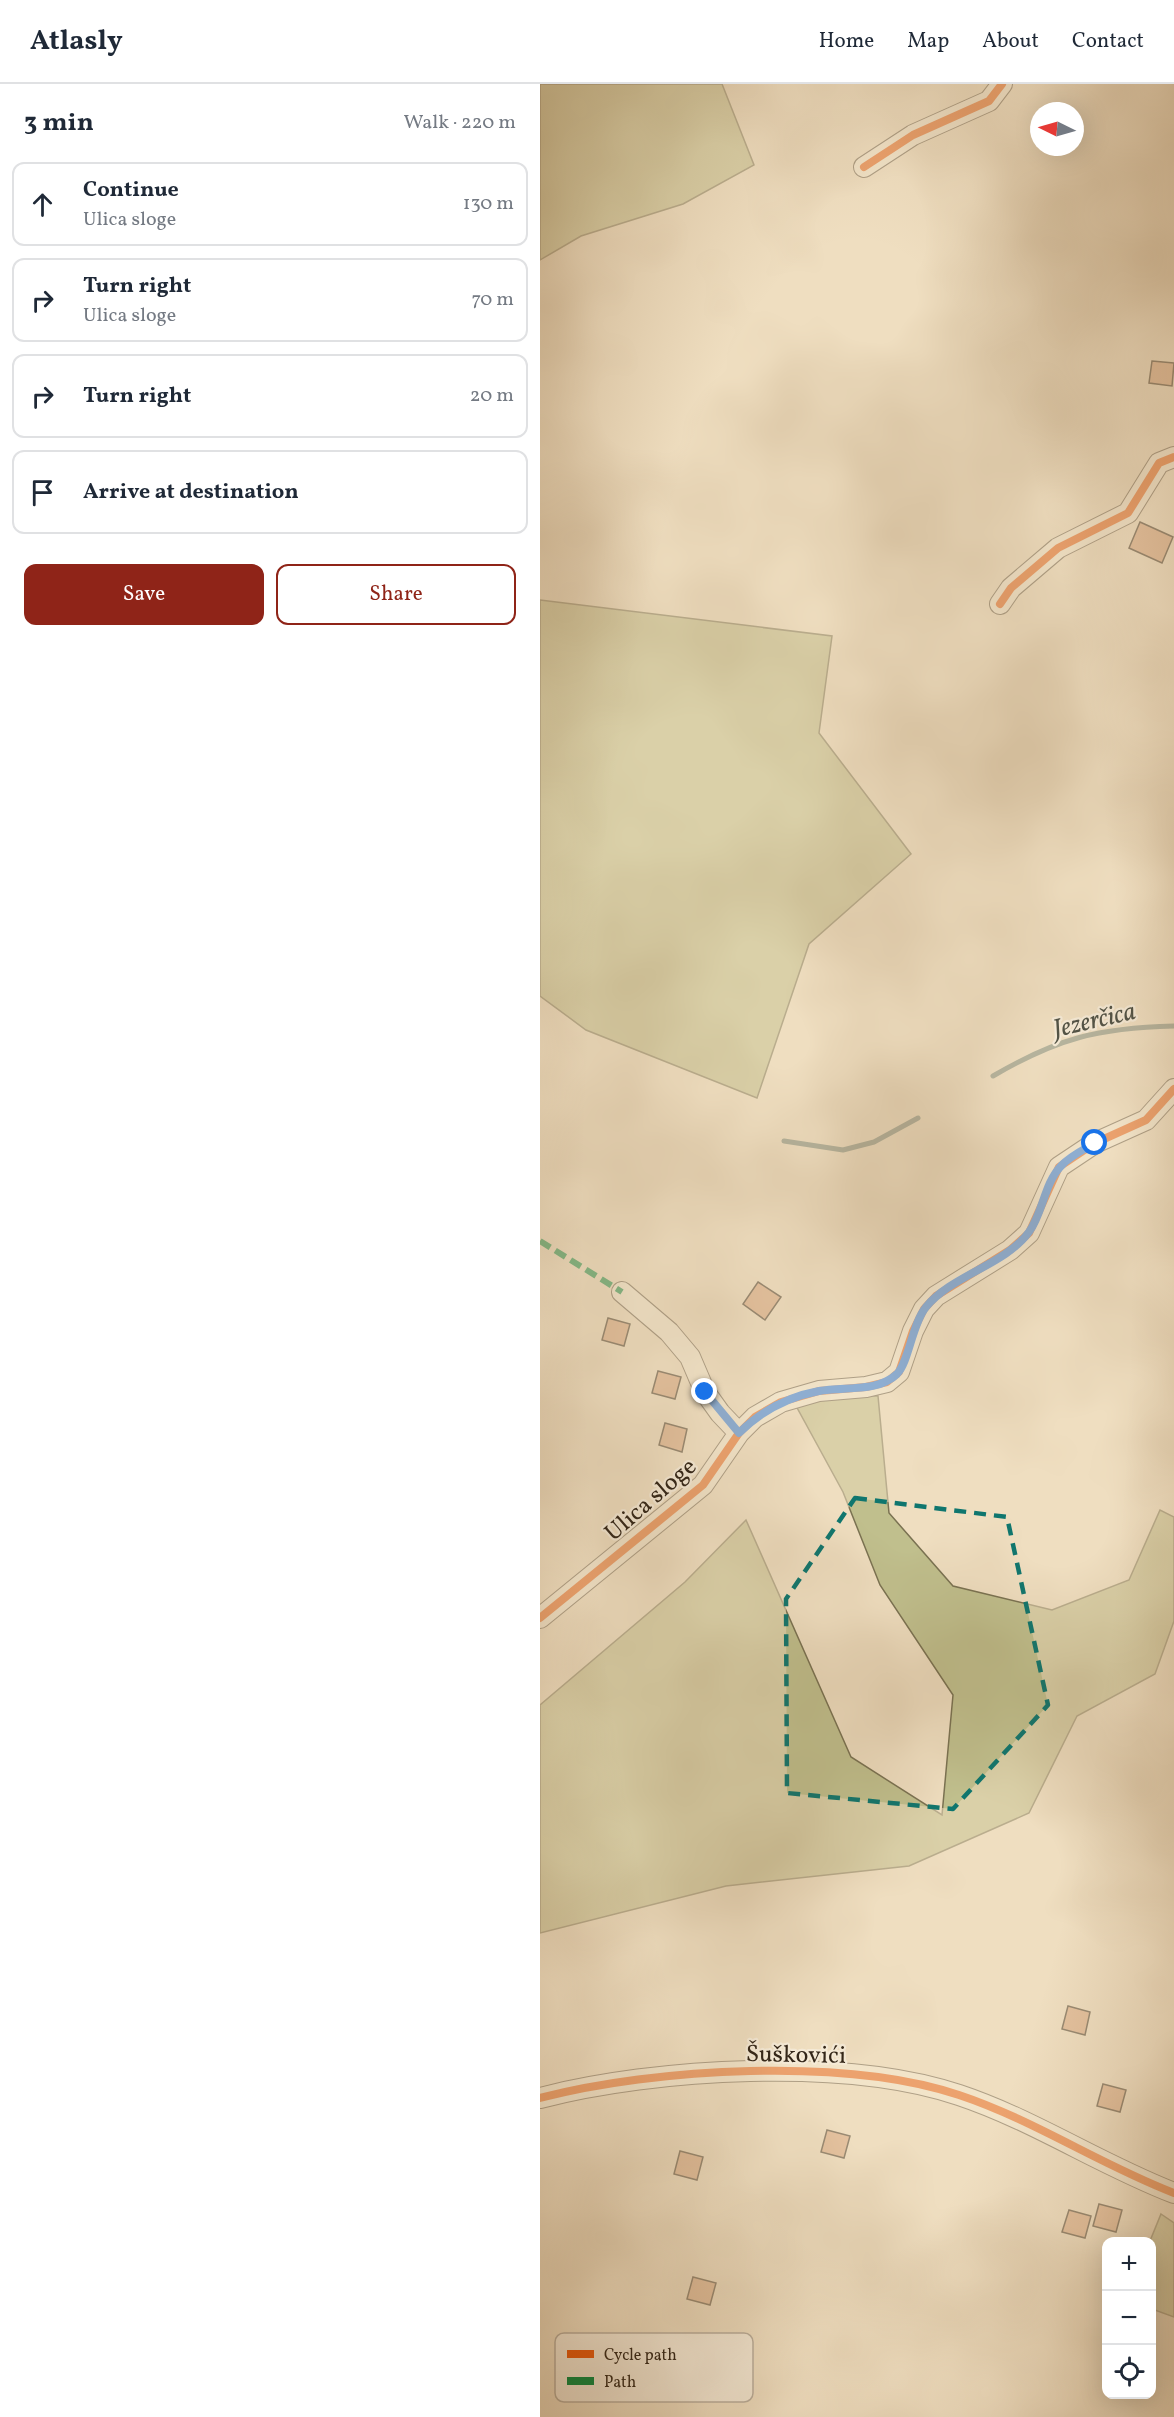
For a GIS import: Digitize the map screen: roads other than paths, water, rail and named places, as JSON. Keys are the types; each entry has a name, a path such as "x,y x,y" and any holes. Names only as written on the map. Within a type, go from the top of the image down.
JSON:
{"street":[{"path":"864,167 913,135 989,101 1002,84"},
{"path":"1000,604 1011,588 1058,548 1128,513 1160,463 1174,457"},
{"name":"Ulica sloge","path":"540,1618 703,1485 739,1433 755,1417 781,1402 819,1391 866,1387 887,1382 899,1372 913,1331 924,1309 936,1296 1010,1250 1029,1233 1059,1167 1095,1143 1146,1120 1174,1089"},
{"path":"622,1292 669,1332 690,1357 705,1392 739,1433"},
{"name":"Šuškovići","path":"540,2098 583,2086 737,2072 848,2074 903,2081 962,2096 1050,2133 1129,2176 1174,2193"}],"waterway":[{"name":"Jezerčica","path":"993,1076 1038,1052 1079,1038 1123,1029 1174,1026"},
{"name":"Jezerčica","path":"784,1141 843,1150 874,1142 918,1118"}]}
